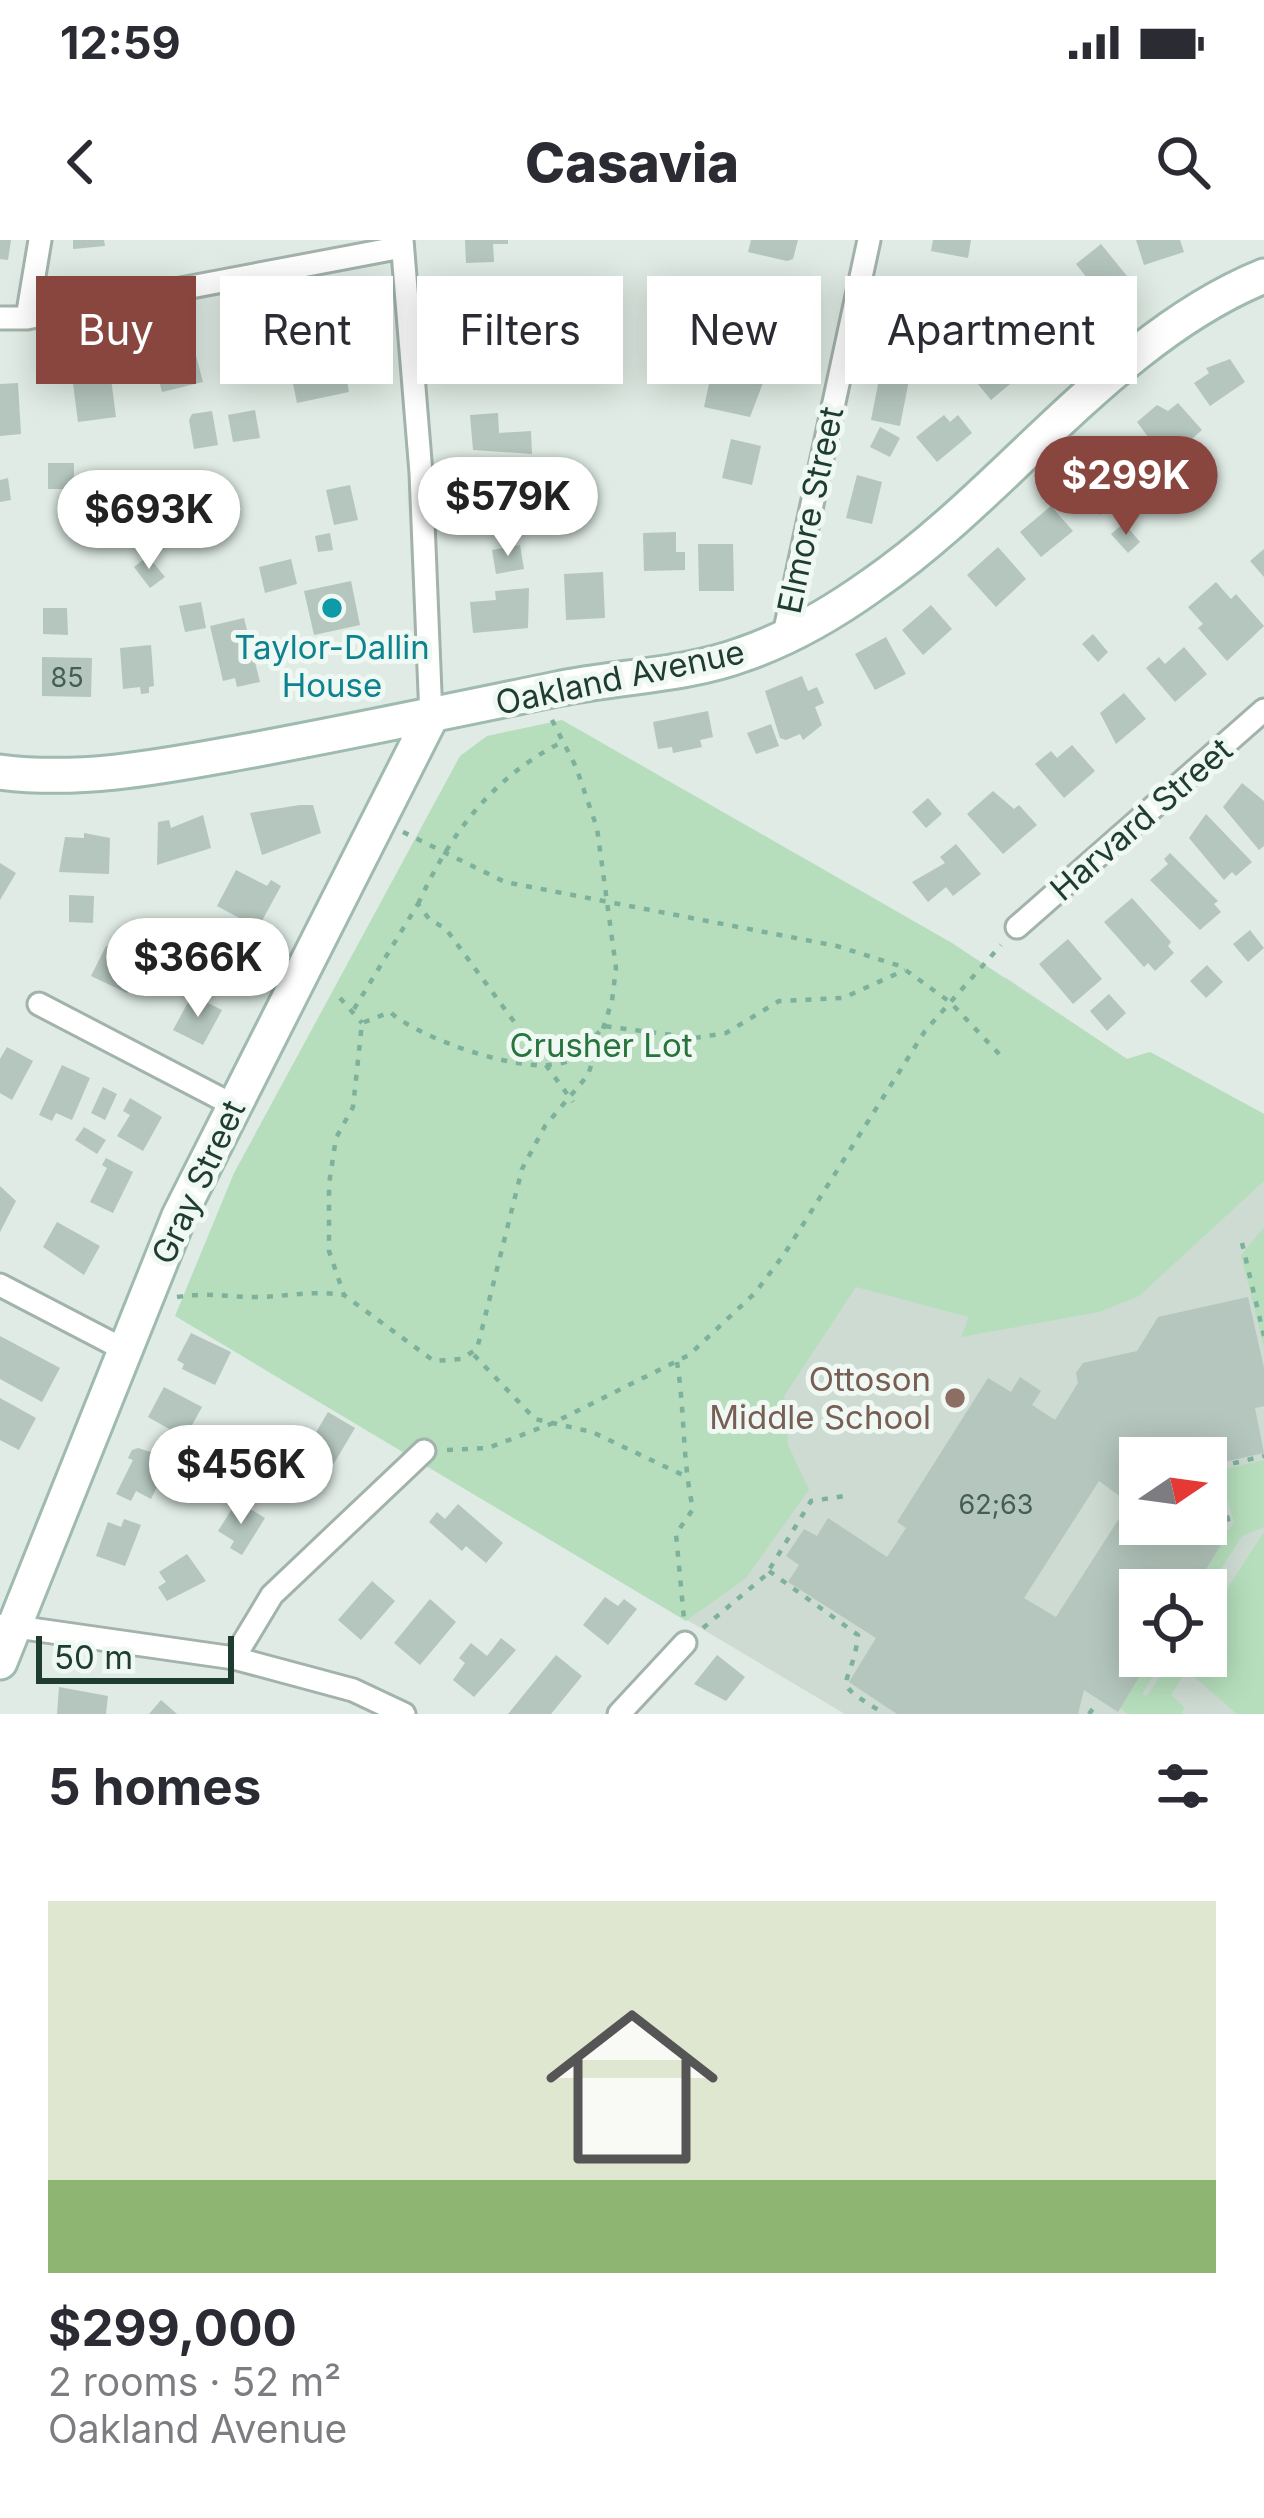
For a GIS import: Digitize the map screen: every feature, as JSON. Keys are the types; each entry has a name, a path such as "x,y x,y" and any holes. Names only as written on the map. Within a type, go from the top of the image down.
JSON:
{"street":[{"path":"26,318 40,240"},
{"name":"Elmore Street","path":"783,639 869,240"},
{"path":"0,318 26,318 402,243 424,537 431,717"},
{"name":"Oakland Avenue","path":"0,772 70,777 129,771 431,717 624,675 687,670 783,639 915,553 1161,335 1264,276"},
{"name":"Harvard Street","path":"1017,927 1264,710"},
{"name":"Gray Street","path":"4,1639 123,1349 233,1105 382,821 431,717"},
{"path":"39,1004 233,1105"},
{"path":"0,1285 123,1349"},
{"path":"234,1658 272,1595 424,1450"},
{"path":"4,1639 234,1658 353,1690 404,1714"},
{"path":"620,1714 685,1643"}],"path":[{"path":"474,1354 523,1169 544,1126 572,1100 588,1075 616,968 597,828 577,767 560,743 546,691"},
{"path":"354,1009 418,904 441,851 503,782 560,743"},
{"path":"382,821 505,882 837,946 905,970 950,1002 1002,1057"},
{"path":"418,904 429,919 446,929 572,1100"},
{"path":"424,1450 488,1448 553,1423 689,1355 765,1280 883,1095 950,1002 1017,927"},
{"path":"604,1026 695,1038 726,1033 779,1001 843,998 905,970"},
{"path":"340,998 362,1023 353,1107 336,1138 328,1184 329,1251 344,1295"},
{"path":"362,1023 391,1012 407,1028 438,1036 458,1050 550,1066 572,1060 604,1026"},
{"path":"1243,1243 1264,1336"},
{"path":"177,1297 224,1291 256,1297 301,1290 344,1295 434,1361 474,1354"},
{"path":"474,1354 536,1419 631,1447 655,1465 685,1476"},
{"path":"676,1360 685,1413 685,1476 693,1509 676,1534 685,1643"},
{"path":"1227,1465 1264,1456"},
{"path":"685,1643 769,1571 811,1501 844,1496"},
{"path":"769,1571 858,1635 843,1681 847,1691 885,1714"},
{"path":"1089,1714 1096,1703"}],"shaded area":[{"name":"Ottoson Middle School","path":"1005,977 1127,1059 1150,1052 1264,1114 1264,1714 845,1714 534,1529"}],"green space":[{"name":"Crusher Lot","path":"562,720 952,943 1127,1059 1150,1052 1264,1114 1264,1181 1139,1296 1099,1312 961,1337 969,1317 856,1287 784,1396 788,1445 809,1490 745,1579 686,1621 175,1316 234,1173 460,756 487,736"},
{"path":"1264,1227 1264,1348 1241,1255"},
{"path":"1264,1460 1264,1527 1242,1536 1221,1569 1206,1569 1220,1545 1227,1545 1234,1522 1227,1499 1227,1469"},
{"path":"1264,1532 1264,1714 1237,1714 1194,1677 1227,1677 1227,1589"},
{"path":"1139,1677 1152,1677 1142,1694 1147,1696 1160,1677 1182,1677 1171,1695 1185,1708 1181,1714 1128,1714 1120,1708"}],"building":[{"path":"0,240 11,240 8,260 0,259"},
{"path":"73,240 104,240 105,246 73,249"},
{"path":"465,240 508,240 508,244 493,244 494,262 466,263"},
{"path":"751,240 798,240 793,259 787,261 748,252"},
{"path":"933,240 971,240 968,258 931,251"},
{"path":"1136,240 1180,240 1184,252 1144,265"},
{"path":"1101,244 1127,276 1086,276 1076,264"},
{"path":"196,356 203,382 196,384"},
{"path":"1230,359 1245,382 1210,406 1194,383 1209,373 1206,368"},
{"path":"18,383 21,434 0,436 0,384"},
{"path":"73,384 112,384 116,417 78,422"},
{"path":"160,384 195,384 162,392"},
{"path":"293,384 347,384 349,392 297,403"},
{"path":"709,384 763,384 750,417 704,407"},
{"path":"878,384 908,384 900,426 871,420"},
{"path":"978,384 1010,384 991,400"},
{"path":"1178,403 1202,430 1166,461 1137,422 1157,405 1168,411"},
{"path":"255,410 260,438 233,442 228,415"},
{"path":"212,411 218,445 194,449 189,420 192,414"},
{"path":"498,413 499,433 531,431 532,454 473,450 470,415"},
{"path":"944,415 950,422 958,415 972,433 937,462 916,437"},
{"path":"880,427 900,438 890,457 870,447"},
{"path":"731,439 761,446 752,485 722,478"},
{"path":"1108,457 1133,486 1100,515 1074,485"},
{"path":"48,463 74,463 74,489 48,489"},
{"path":"857,475 882,482 872,524 846,518"},
{"path":"8,478 11,500 0,502 0,480"},
{"path":"523,483 525,521 487,523 488,534 470,535 469,524 463,524 461,486"},
{"path":"350,485 358,520 334,525 326,490"},
{"path":"1051,506 1073,531 1041,557 1020,532"},
{"path":"1124,523 1140,542 1128,553 1111,534"},
{"path":"676,532 676,552 685,552 685,570 644,571 643,533"},
{"path":"330,533 333,550 318,552 315,536"},
{"path":"698,544 733,544 734,591 699,591"},
{"path":"520,545 524,569 496,574 492,550"},
{"path":"998,547 1026,579 996,607 967,575"},
{"path":"1264,549 1264,577 1250,561"},
{"path":"148,556 165,577 150,588 134,567"},
{"path":"291,559 297,584 265,593 259,567"},
{"path":"603,572 605,618 566,620 564,574"},
{"name":"Taylor-Dallin House","path":"351,581 360,625 314,635 304,591"},
{"path":"1216,582 1231,599 1236,594 1264,626 1227,661 1198,628 1203,624 1188,607"},
{"path":"529,588 528,628 473,633 470,602 496,600 495,591"},
{"path":"201,602 206,628 185,632 179,606"},
{"path":"931,605 952,629 923,655 902,630"},
{"path":"43,608 67,608 68,635 43,634"},
{"path":"244,618 260,682 237,687 235,678 223,681 210,626"},
{"path":"1093,634 1108,652 1098,662 1082,644"},
{"path":"886,637 906,674 875,690 855,654"},
{"path":"151,645 154,686 141,694 140,687 123,689 120,648"},
{"path":"1184,647 1207,674 1175,702 1146,668 1159,657 1165,664"},
{"path":"42,657 92,658 91,697 42,696"},
{"path":"802,676 808,691 817,687 824,703 815,707 822,725 803,740 800,734 786,740 780,738 765,691"},
{"path":"1124,693 1146,719 1116,744 1100,713"},
{"path":"708,711 713,737 700,740 702,747 673,753 672,747 658,749 653,722"},
{"path":"771,724 779,746 756,754 747,733"},
{"path":"1072,745 1095,771 1064,798 1035,764 1051,751 1057,758"},
{"path":"1242,783 1264,801 1264,846 1259,850 1223,807"},
{"path":"993,791 1014,809 1019,805 1037,825 1003,854 967,814"},
{"path":"928,798 942,814 926,828 912,812"},
{"path":"313,805 321,833 262,855 250,813"},
{"path":"1206,814 1252,862 1236,876 1232,872 1224,880 1189,838"},
{"path":"203,815 211,848 157,865 158,822 169,820 171,828"},
{"path":"84,833 110,838 109,874 59,872 65,837 84,838"},
{"path":"956,844 981,874 953,896 946,887 928,902 912,882 945,863 940,857"},
{"path":"1170,853 1218,901 1214,904 1221,912 1200,930 1150,880 1168,864 1164,859"},
{"path":"0,863 16,873 0,900"},
{"path":"236,870 267,886 271,880 281,886 258,928 217,906"},
{"path":"69,895 94,896 93,923 69,922"},
{"path":"1132,898 1171,942 1168,946 1174,953 1155,971 1148,963 1144,967 1104,922"},
{"path":"1250,930 1264,948 1248,962 1233,944"},
{"path":"223,934 254,951 231,994 212,984 216,977 204,970"},
{"path":"1068,939 1102,979 1073,1004 1039,964"},
{"path":"106,946 141,963 127,993 91,976"},
{"path":"1207,965 1223,982 1206,998 1190,981"},
{"path":"1109,994 1126,1013 1107,1031 1090,1011"},
{"path":"192,995 222,1010 203,1045 173,1030"},
{"path":"7,1047 33,1061 12,1100 0,1093 0,1059"},
{"path":"62,1065 90,1078 72,1120 56,1113 52,1121 39,1115"},
{"path":"103,1087 117,1094 105,1120 91,1113"},
{"path":"130,1098 162,1117 143,1151 117,1136 130,1115 123,1111"},
{"path":"84,1127 106,1140 97,1154 75,1140"},
{"path":"106,1158 133,1172 113,1213 90,1202 107,1168 102,1165"},
{"path":"0,1186 16,1201 0,1232"},
{"path":"57,1222 100,1246 84,1275 43,1247"},
{"path":"1248,1297 1264,1368 1264,1406 1255,1408 1264,1453 1227,1461 1227,1437 1119,1437 1119,1496 1099,1481 1024,1598 1056,1617 1119,1519 1119,1545 1221,1545 1206,1569 1119,1569 1119,1677 1139,1677 1118,1712 1084,1690 1078,1714 897,1714 849,1682 876,1638 788,1582 799,1565 786,1556 804,1529 817,1536 828,1518 887,1557 906,1528 897,1522 988,1378 1011,1392 1020,1377 1041,1391 1032,1405 1055,1420 1078,1383 1076,1373 1083,1363 1137,1351 1158,1317"},
{"path":"191,1333 231,1352 215,1385 182,1369 184,1364 177,1360"},
{"path":"0,1336 60,1368 42,1402 0,1379"},
{"path":"164,1387 202,1407 185,1438 148,1417"},
{"path":"0,1398 36,1418 19,1450 0,1440"},
{"path":"328,1412 355,1428 333,1465 318,1456 323,1448 311,1441"},
{"path":"138,1448 167,1457 168,1465 151,1499 136,1491 131,1501 116,1494 133,1460 128,1458"},
{"path":"277,1451 302,1471 279,1498 273,1492 269,1497 251,1481"},
{"path":"237,1501 265,1518 242,1555 230,1548 234,1541 218,1531"},
{"path":"458,1504 503,1543 486,1563 466,1546 462,1551 429,1522 437,1512 445,1519"},
{"path":"124,1519 141,1525 125,1566 96,1556 108,1522 121,1527"},
{"path":"187,1554 206,1581 167,1601 158,1587 166,1582 159,1572"},
{"path":"372,1581 395,1601 361,1640 338,1620"},
{"path":"605,1597 618,1606 624,1599 637,1609 608,1645 583,1625"},
{"path":"430,1599 456,1622 420,1665 394,1643"},
{"path":"501,1638 516,1650 474,1697 453,1680 465,1663 459,1658 471,1643 487,1656"},
{"path":"556,1655 582,1676 551,1714 508,1714"},
{"path":"717,1655 745,1677 726,1701 694,1684"},
{"path":"59,1687 108,1696 106,1714 57,1714"},
{"path":"161,1700 177,1714 149,1714"}],"place":[{"name":"Taylor-Dallin House","path":"332,608"},
{"name":"Ottoson Middle School","path":"955,1398"}]}
